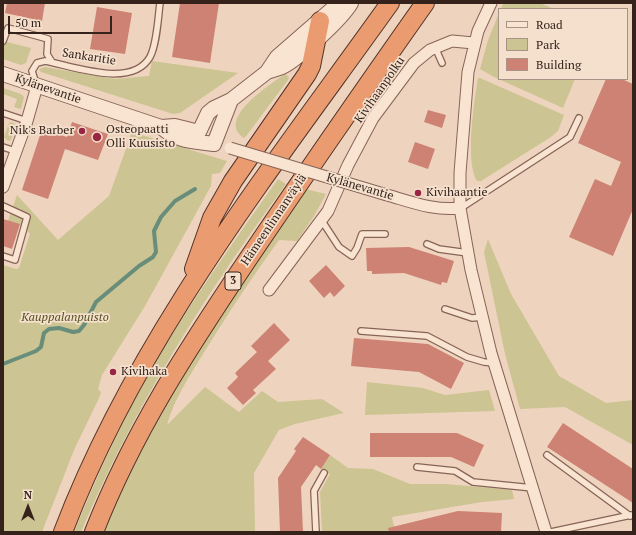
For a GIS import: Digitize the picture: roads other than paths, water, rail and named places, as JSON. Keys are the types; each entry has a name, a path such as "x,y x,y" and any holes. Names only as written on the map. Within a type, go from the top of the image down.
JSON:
{"highway":[{"path":"63,532 76,497 124,398 186,292 253,194 390,3"},
{"name":"Hämeenlinnanväylä","path":"94,532 105,504 152,409 184,355 339,123 425,3"},
{"path":"186,292 212,218 233,181 307,74 311,66 319,30"}],"street":[{"path":"199,132 208,113 214,108 231,100 267,72 283,67 319,30 339,3"},
{"path":"319,30 338,19 350,3"},
{"path":"490,3 474,44 468,72 460,173 460,208 482,317 494,363 546,532"},
{"name":"Kivihaanpolku","path":"269,290 322,221 334,199 348,164 373,118 414,63 435,47 452,41 474,44"},
{"name":"Kylänevantie","path":"3,74 161,127 174,126 199,132 214,144"},
{"path":"4,183 27,121 37,86"},
{"path":"214,144 231,100"},
{"name":"Kylänevantie","path":"161,127 172,137 186,141 214,144 230,148 431,208 446,210 460,208"}],"lane":[{"name":"Sankaritie","path":"37,86 32,74 37,63 44,61 96,72 124,74 139,70 150,57 152,52 160,3"},
{"path":"3,41 8,28 48,39 47,54 52,62"},
{"path":"435,47 442,63"},
{"path":"3,113 27,121"},
{"path":"460,208 570,138 579,118"},
{"path":"3,147 15,151"},
{"path":"3,206 27,217 15,260 3,256"},
{"path":"322,221 339,247 352,256 357,248 362,234 385,234"},
{"path":"427,244 439,249 468,253"},
{"path":"445,309 472,318 482,317"},
{"path":"361,331 427,336 467,357 494,363"},
{"path":"547,455 632,515"},
{"path":"417,467 455,471 473,482 533,488"},
{"path":"316,532 314,491 324,473"},
{"path":"551,532 632,515"}],"waterway":[{"path":"3,364 36,351 41,347 44,333 49,329 59,328 73,332 79,331 84,325 96,302 139,266 153,257 156,252 154,231 161,217 175,201 195,189"}],"place":[{"name":"Nik's Barber","path":"82,131"},
{"name":"Osteopaatti Olli Kuusisto","path":"97,137"},
{"name":"Kivihaantie","path":"418,193"},
{"name":"Kivihaka","path":"113,372"}],"park label":[{"name":"Kauppalanpuisto","path":"65,318"}]}
